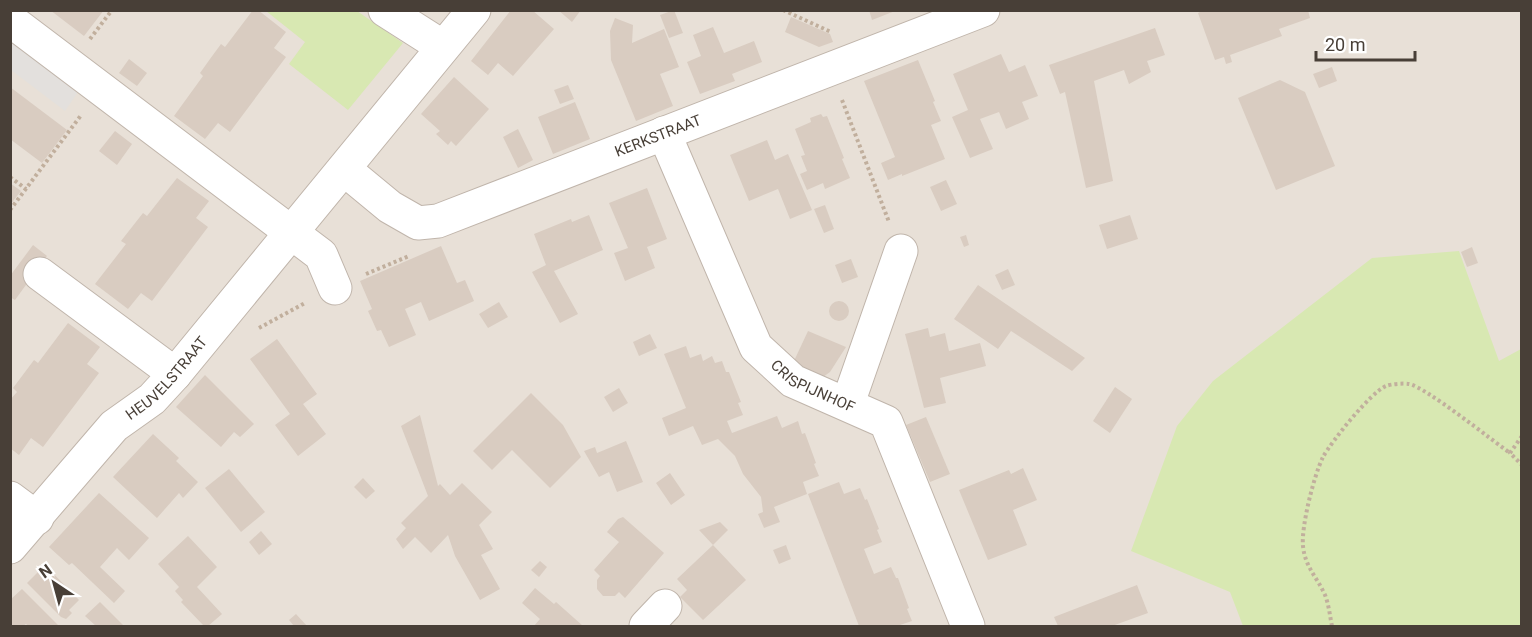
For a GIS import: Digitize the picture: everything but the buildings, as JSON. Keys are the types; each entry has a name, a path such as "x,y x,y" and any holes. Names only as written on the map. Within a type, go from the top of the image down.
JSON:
{"street":[{"path":"385,10 444,47"},
{"name":"HEUVELSTRAAT","path":"10,547 114,426 152,399 175,374 474,10"},
{"name":"KERKSTRAAT","path":"344,169 390,207 418,223 438,221 983,10"},
{"path":"10,20 321,255 336,288"},
{"name":"CRISPIJNHOF","path":"664,133 756,347 793,381 848,403 886,422 968,627"},
{"path":"848,403 901,251"},
{"path":"40,274 175,374"},
{"path":"10,498 37,518"}],"path":[{"path":"830,68 901,251"},
{"path":"10,210 102,88"},
{"path":"10,177 26,189"},
{"path":"1332,627 1325,596 1306,564 1303,544 1305,524 1323,458 1357,412 1372,397 1387,386 1410,384 1434,398 1510,453 1521,465"},
{"path":"1510,453 1521,436"}],"shaded area":[{"path":"11,11 1521,11 1521,626 11,626"},
{"path":"10,41 78,92 65,111 11,70"}],"green space":[{"path":"266,11 357,11 403,43 348,110 289,64 305,42"},
{"path":"1459,251 1499,361 1521,349 1521,626 1243,626 1230,592 1131,551 1177,426 1213,381 1372,258"}]}
